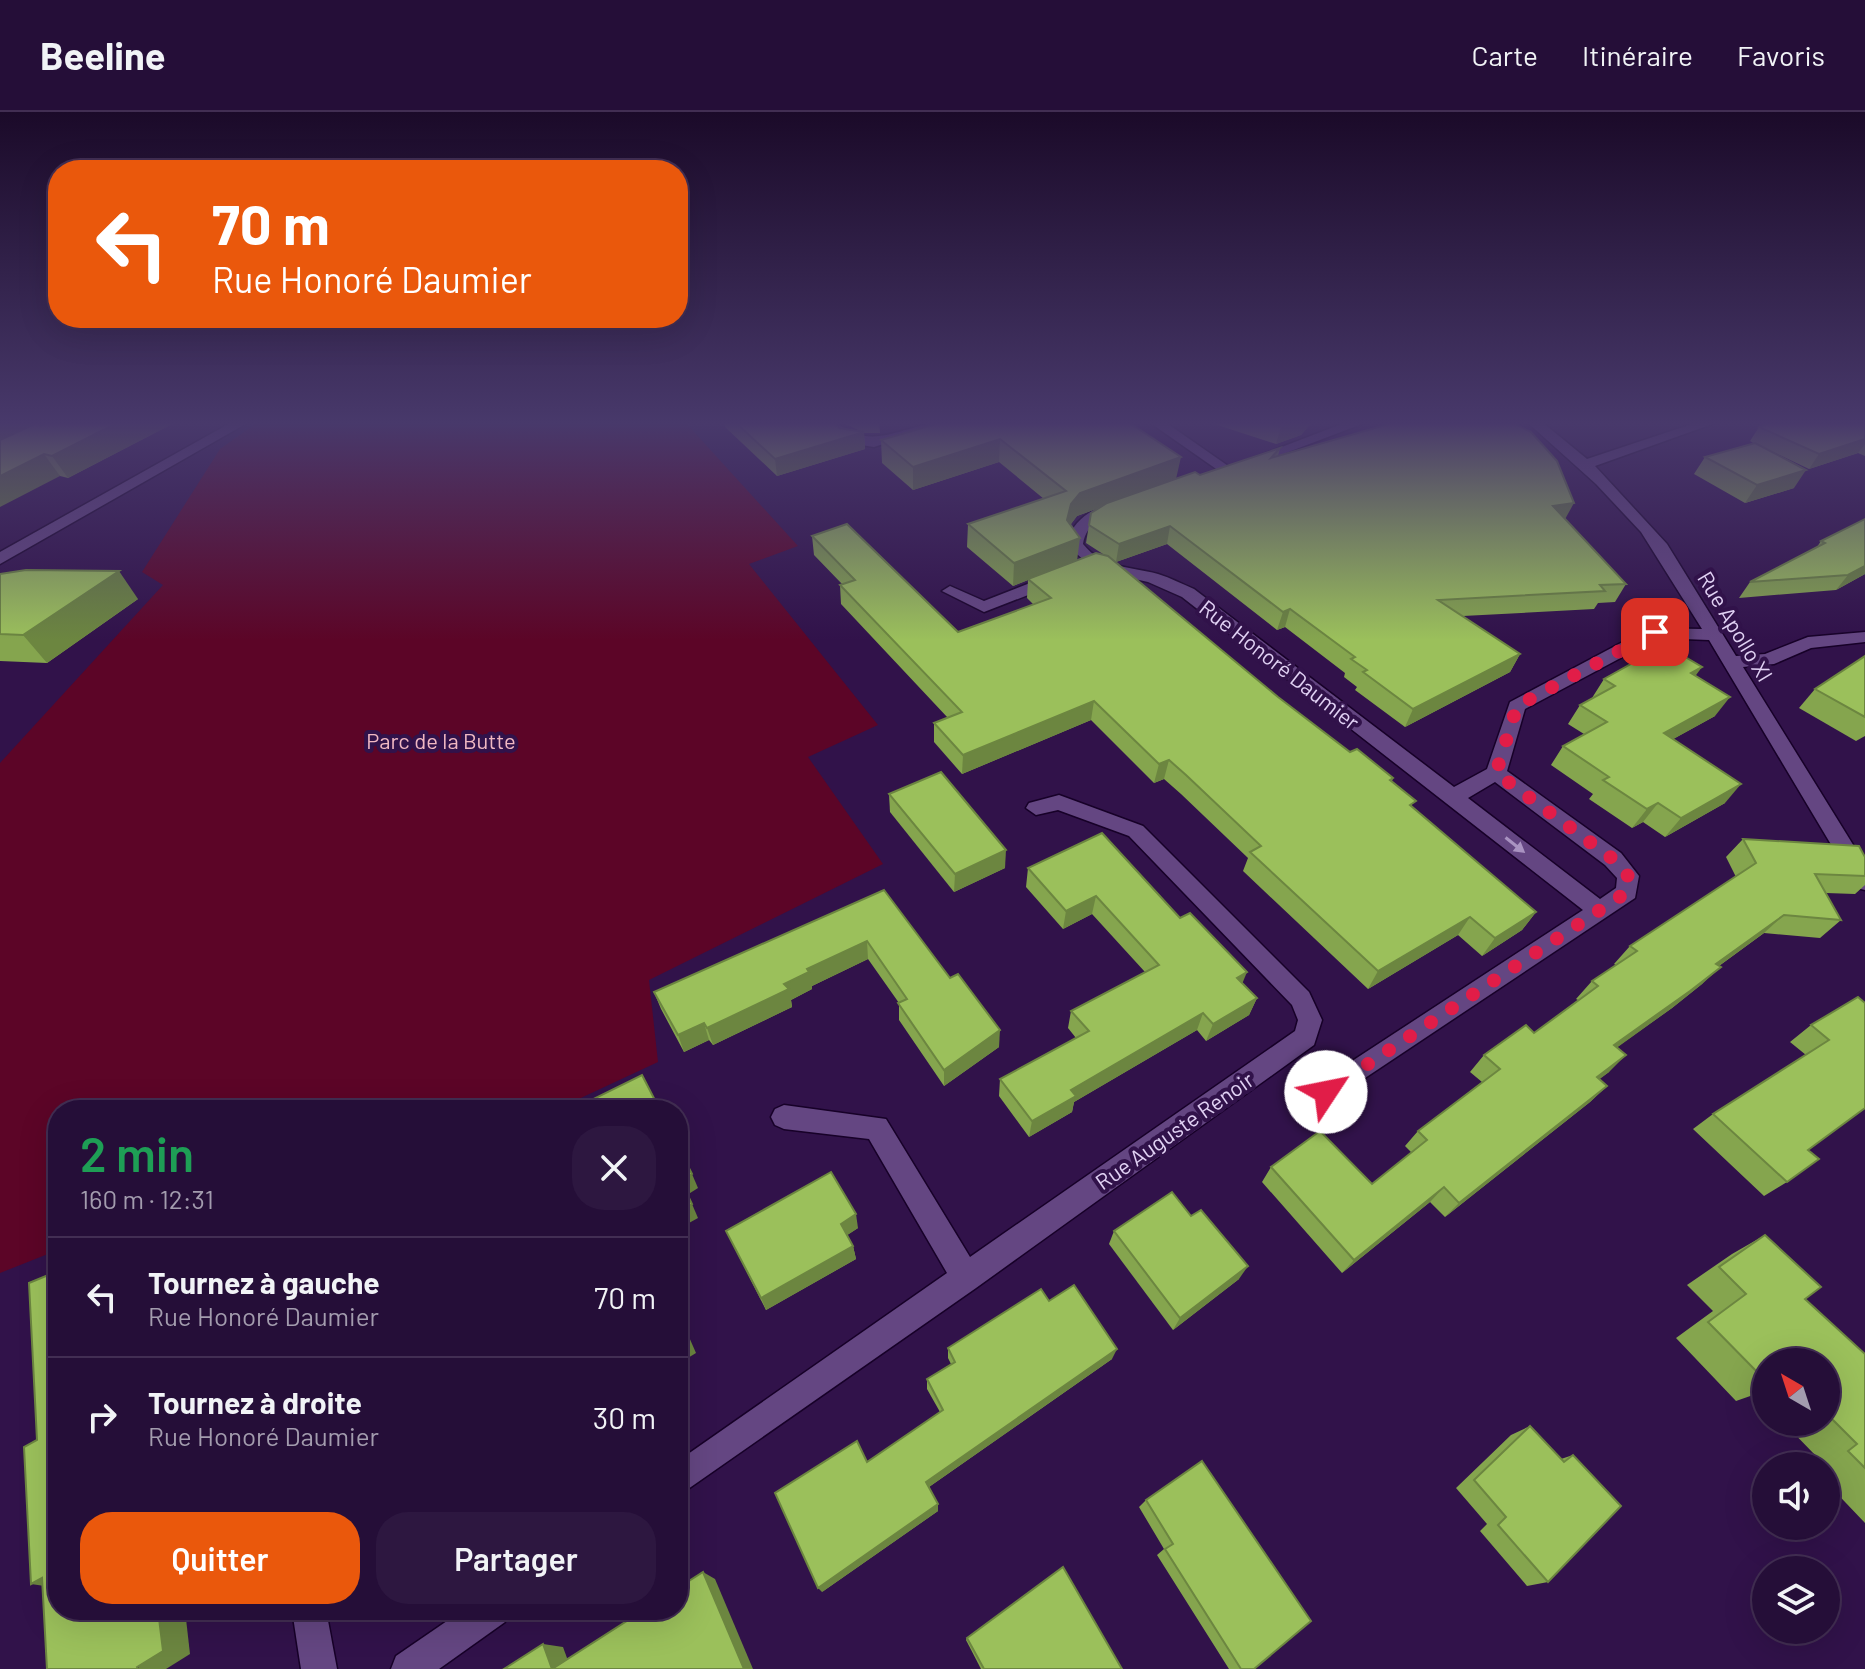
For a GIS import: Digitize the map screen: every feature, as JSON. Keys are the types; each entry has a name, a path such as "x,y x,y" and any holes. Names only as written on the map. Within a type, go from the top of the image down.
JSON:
{"street":[{"path":"0,546 92,495"},
{"path":"0,559 114,495"},
{"name":"Rue Apollo XI","path":"1618,495 1661,547 1865,882"},
{"path":"950,591 984,607 1078,569 1076,531 1084,521 1141,500"},
{"name":"Rue Honoré Daumier","path":"1078,569 1101,569 1153,578 1188,593 1600,911"},
{"path":"1453,797 1496,773 1517,706 1655,632 1713,635"},
{"path":"1730,662 1768,660 1808,643 1865,637"},
{"path":"1326,1092 1627,892 1628,876 1613,859 1496,773"},
{"name":"Rue Auguste Renoir","path":"688,1473 1305,1037 1310,1020 1301,999 1136,831 1059,802 1036,808"},
{"path":"784,1117 877,1128 966,1278"},
{"path":"311,1620 319,1669"},
{"path":"409,1669 479,1620"}],"green space":[{"name":"Parc de la Butte","path":"191,495 751,495 798,546 749,564 878,725 808,757 883,864 649,980 658,1062 576,1100 48,1100 48,1254 0,1273 0,763 163,585 142,572"}],"building":[{"path":"1055,495 1079,495 1071,504 1067,520 1080,538 1014,563 968,524"},
{"path":"1131,495 1571,495 1574,503 1553,506 1626,584 1600,585 1605,591 1438,600 1520,654 1413,709 1363,672 1367,670 1351,659 1355,657 1290,609 1283,612 1170,526 1119,544 1089,525 1091,513"},
{"path":"1865,519 1865,566 1848,575 1750,582 1825,543 1821,541"},
{"path":"847,524 958,632 1051,598 1028,579 1096,553 1108,556 1278,697 1350,752 1357,749 1393,778 1390,780 1416,801 1410,805 1536,912 1495,938 1470,917 1378,971 1250,852 1261,846 1169,760 1159,764 1094,701 963,755 934,723 962,712 840,585 855,580 812,536"},
{"path":"26,570 119,571 23,635 0,634 0,574"},
{"path":"1665,645 1702,667 1691,673 1730,697 1664,733 1741,784 1681,818 1658,803 1647,809 1603,780 1609,777 1563,746 1607,722 1580,705 1615,686 1604,679"},
{"path":"1865,656 1865,717 1815,689"},
{"path":"941,772 1006,850 955,874 889,794"},
{"path":"1102,833 1180,918 1190,913 1247,972 1237,978 1257,998 1213,1024 1203,1013 1071,1090 1076,1096 1032,1121 1000,1079 1089,1031 1071,1011 1159,965 1096,896 1066,911 1028,868"},
{"path":"1743,839 1859,846 1865,857 1865,876 1815,874 1841,920 1784,915 1716,964 1721,967 1614,1045 1626,1055 1597,1077 1607,1086 1459,1203 1444,1187 1354,1260 1271,1167 1320,1131 1372,1184 1427,1140 1418,1131 1500,1069 1484,1055 1526,1025 1534,1033 1598,986 1592,981 1637,951 1630,946 1756,863"},
{"path":"884,890 950,978 958,974 1000,1030 944,1070 898,1003 907,999 867,941 807,969 809,972 784,984 789,989 707,1028 704,1023 678,1035 654,992"},
{"path":"1858,997 1865,1003 1865,1108 1808,1150 1819,1159 1787,1182 1713,1114 1829,1040 1811,1025"},
{"path":"642,1075 655,1100 591,1100"},
{"path":"831,1172 856,1214 841,1224 853,1246 761,1298 726,1231"},
{"path":"1172,1192 1191,1216 1201,1210 1248,1266 1180,1318 1114,1231"},
{"path":"1765,1235 1821,1287 1805,1299 1865,1354 1865,1468 1848,1451 1857,1444 1840,1427 1840,1348 1752,1348 1752,1367 1708,1322 1746,1294 1719,1267"},
{"path":"48,1275 48,1620 159,1620 163,1651 138,1669 47,1669 42,1578 31,1584 24,1447 37,1440 29,1283"},
{"path":"1074,1285 1117,1349 926,1482 938,1504 818,1588 775,1493 857,1441 867,1462 943,1410 927,1379 955,1362 948,1348 1041,1289 1049,1301"},
{"path":"1530,1426 1564,1462 1573,1455 1621,1506 1548,1582 1498,1525 1506,1517 1474,1480"},
{"path":"1202,1461 1311,1621 1254,1669 1241,1669 1165,1549 1173,1544 1146,1500"},
{"path":"1063,1567 1122,1669 984,1669 967,1638"},
{"path":"703,1572 744,1669 552,1669 628,1620 688,1620 688,1582"},
{"path":"543,1644 552,1669 504,1669"}],"route":[{"path":"1326,1092 1627,892 1628,876 1613,859 1496,773 1517,706 1655,632"}]}
